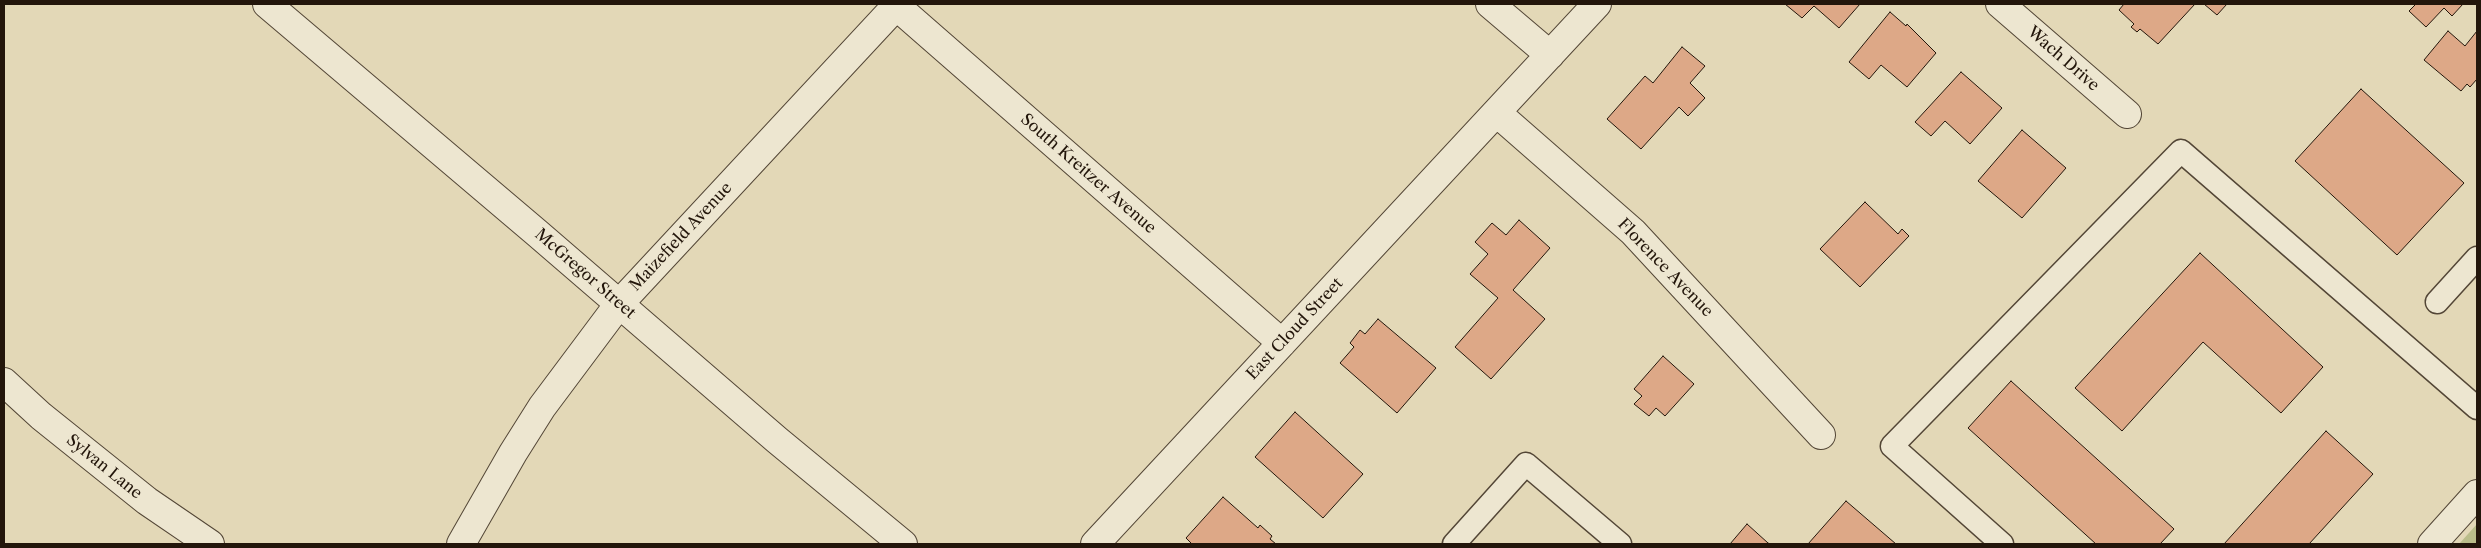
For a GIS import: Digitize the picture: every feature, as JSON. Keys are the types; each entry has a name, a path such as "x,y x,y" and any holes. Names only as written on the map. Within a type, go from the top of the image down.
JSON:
{"street":[{"name":"McGregor Street","path":"267,4 777,440 903,544"},
{"name":"Maizefield Avenue","path":"461,544 513,453 542,408 619,304 897,4"},
{"name":"South Kreitzer Avenue","path":"897,4 1282,343"},
{"path":"1490,4 1550,55 1597,4"},
{"name":"Wach Drive","path":"2000,4 2127,114"},
{"name":"East Cloud Street","path":"1095,544 1550,55"},
{"name":"Florence Avenue","path":"1496,113 1633,232 1821,436"},
{"name":"Sylvan Lane","path":"4,382 41,416 147,501 210,544"},
{"path":"2432,544 2477,494"}],"lane":[{"path":"2002,544 1892,446 2181,151 2477,408"},
{"path":"2437,302 2477,258"},
{"path":"1454,544 1526,464 1620,544"}],"green space":[{"path":"2477,524 2477,544 2459,544"}],"building":[{"path":"1785,4 1860,4 1839,28 1814,6 1802,18"},
{"path":"2124,4 2195,4 2158,44 2140,29 2137,32 2131,27 2134,24 2119,10"},
{"path":"2204,4 2227,4 2217,15"},
{"path":"2416,4 2463,4 2452,16 2444,8 2426,27 2409,11"},
{"path":"1890,12 1906,26 1907,24 1936,53 1907,87 1881,65 1869,79 1849,62"},
{"path":"2448,31 2465,46 2477,31 2477,79 2470,87 2467,84 2461,91 2424,60"},
{"path":"1682,47 1705,66 1690,83 1705,98 1688,116 1679,107 1641,149 1607,119 1645,76 1653,83"},
{"path":"1961,72 2002,108 1970,144 1945,121 1931,136 1915,122"},
{"path":"2361,89 2464,183 2397,255 2295,161"},
{"path":"2022,130 2066,168 2022,218 1978,181"},
{"path":"1865,202 1898,234 1902,229 1909,236 1860,287 1820,249"},
{"path":"1519,220 1550,248 1513,290 1545,319 1491,379 1455,347 1498,298 1470,274 1488,254 1475,242 1492,223 1506,235"},
{"path":"2200,253 2323,367 2281,413 2203,342 2122,431 2075,388"},
{"path":"1378,319 1436,368 1397,413 1340,363 1354,347 1350,343 1360,330 1365,334"},
{"path":"1663,356 1694,384 1665,416 1656,408 1649,416 1634,404 1642,396 1634,389"},
{"path":"2011,381 2174,529 2160,544 2096,544 1968,428"},
{"path":"1295,412 1363,474 1323,518 1255,457"},
{"path":"2326,431 2373,474 2309,544 2224,544"},
{"path":"1223,497 1258,528 1260,525 1272,536 1270,539 1276,544 1192,544 1186,538"},
{"path":"1846,501 1896,544 1808,544"},
{"path":"1747,524 1768,543 1770,544 1730,544"}]}
